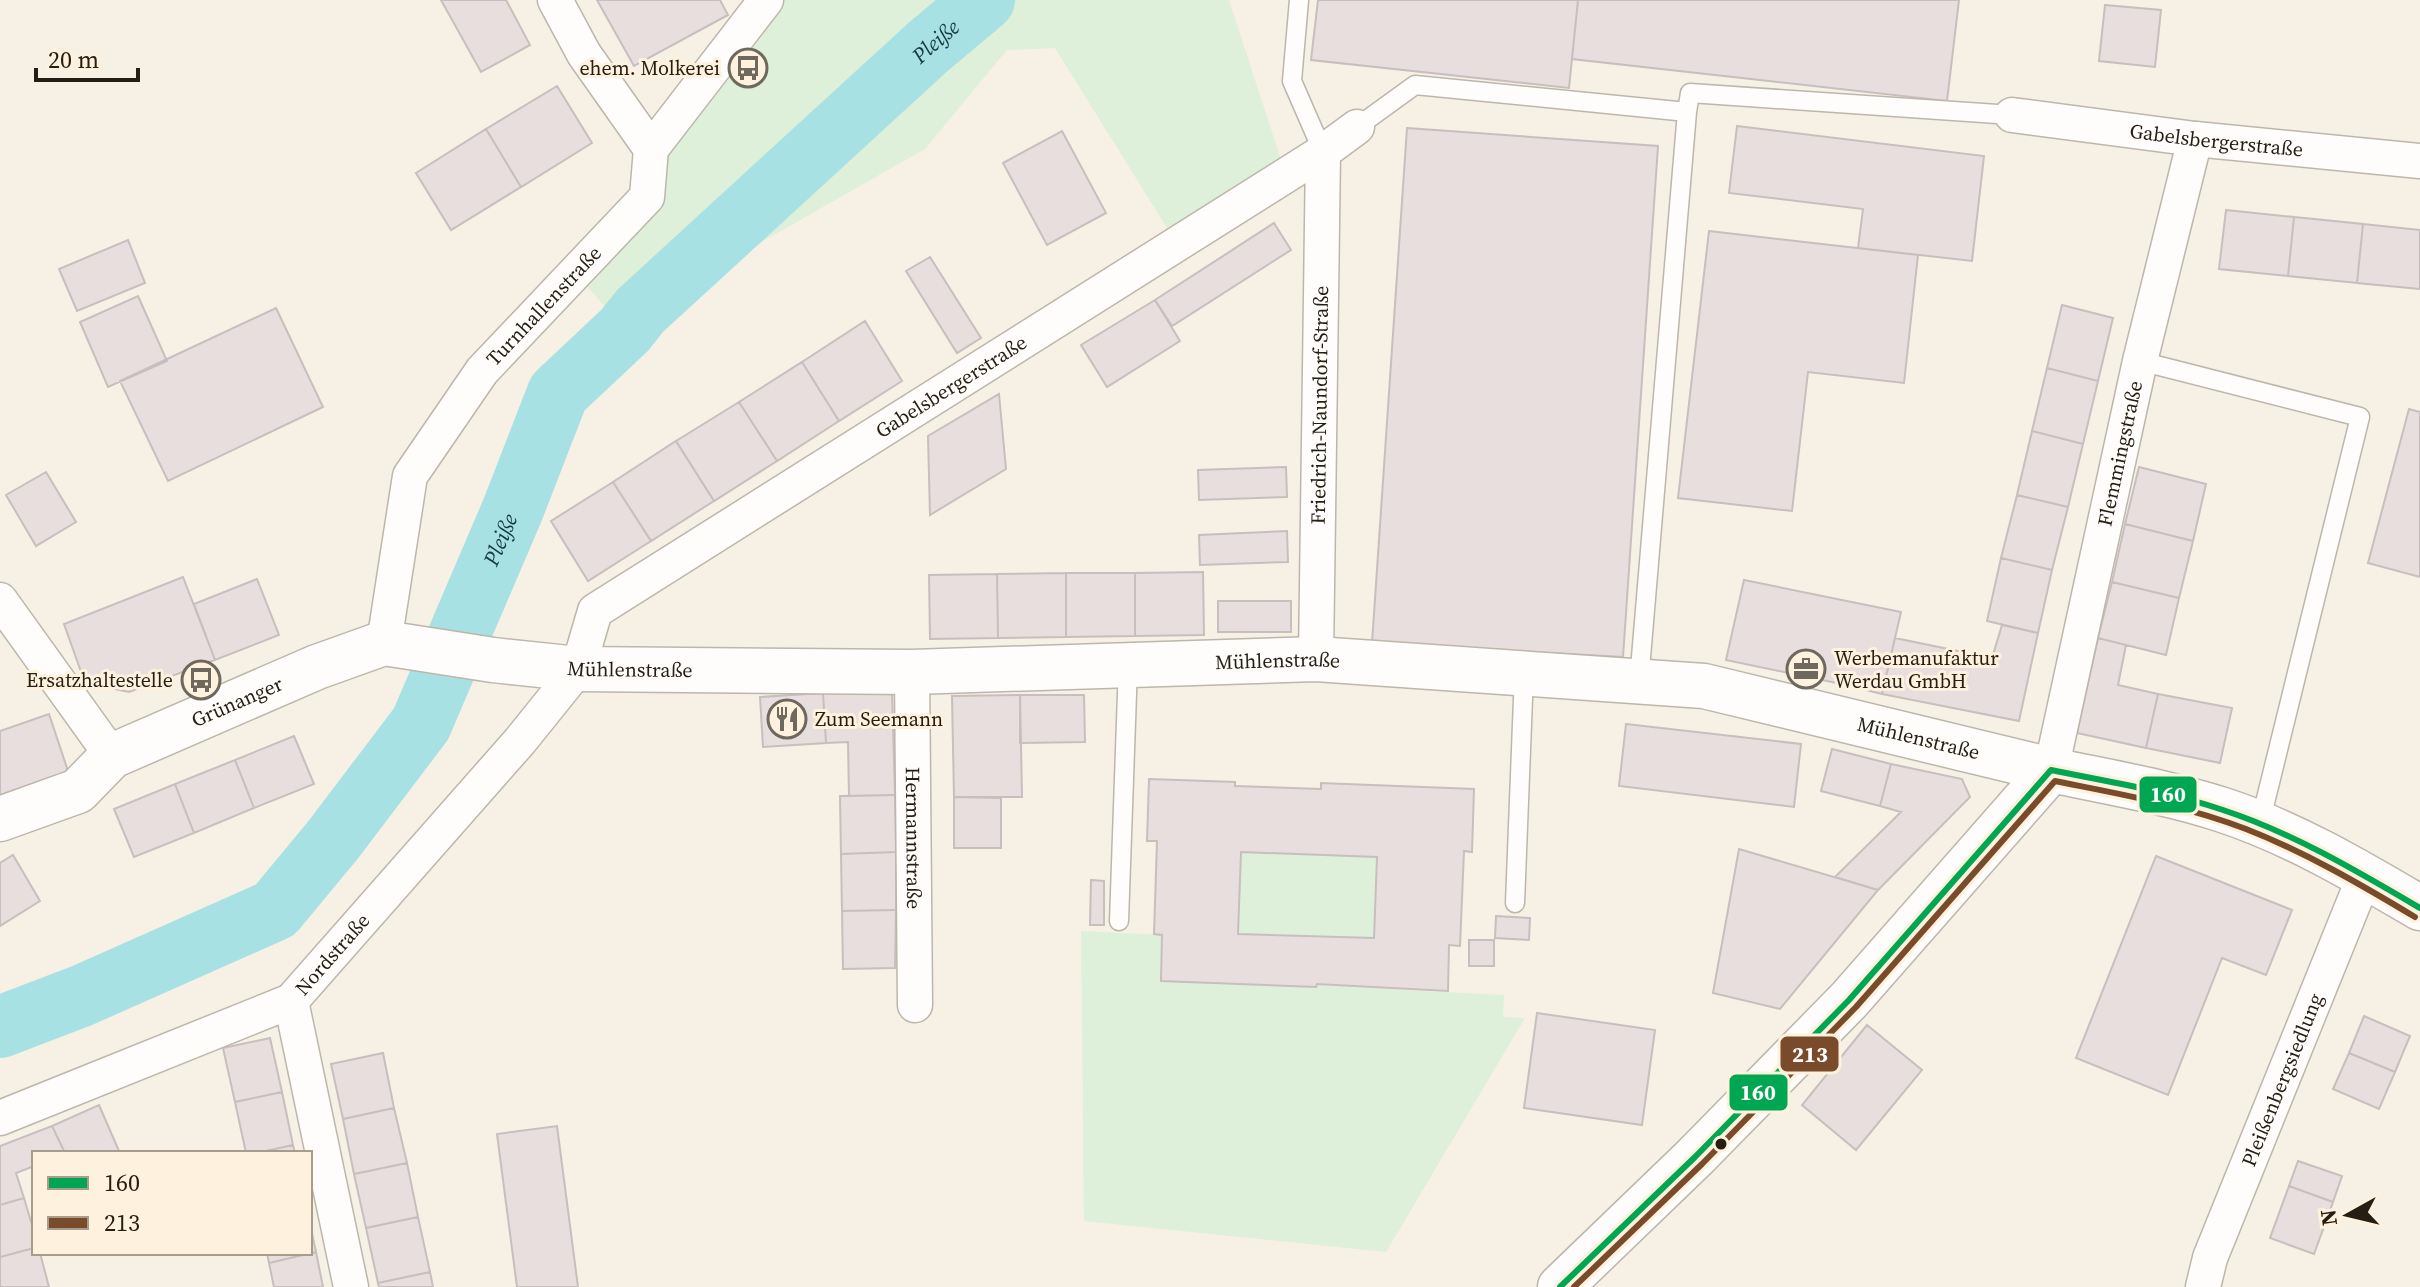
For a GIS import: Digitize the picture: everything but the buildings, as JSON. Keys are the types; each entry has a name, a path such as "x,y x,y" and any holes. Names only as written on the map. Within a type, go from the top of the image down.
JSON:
{"street":[{"path":"555,0 584,54 651,149 766,0"},
{"name":"Gabelsbergerstraße","path":"2012,115 2195,139 2420,161"},
{"name":"Gabelsbergerstraße","path":"578,669 595,611 1323,152 1357,127"},
{"name":"Flemmingstraße","path":"2051,770 2140,361 2195,139"},
{"name":"Turnhallenstraße","path":"400,646 410,476 482,371 647,197 651,149"},
{"name":"Friedrich-Naundorf-Straße","path":"1316,659 1323,152"},
{"path":"0,600 112,756"},
{"name":"Grünanger","path":"0,819 78,791 112,756 317,667 400,646 493,660"},
{"name":"Mühlenstraße","path":"493,660 578,669 912,672 1316,659 1704,686 2222,810 2260,824 2365,875 2420,908"},
{"name":"Nordstraße","path":"0,1118 291,1001 520,741 578,669"},
{"name":"Hermannstraße","path":"912,672 915,1005"},
{"path":"1560,1287 1695,1157 1849,1000 2051,770"},
{"name":"Pleißenbergsiedlung","path":"2203,1287 2210,1258 2365,875"},
{"path":"291,1001 351,1287"}],"lane":[{"path":"1299,0 1292,81 1323,152"},
{"path":"1357,127 1415,85 1687,112"},
{"path":"1639,681 1690,93 2012,115"},
{"path":"2140,361 2360,417 2260,824"},
{"path":"1119,921 1128,665"},
{"path":"1515,903 1524,673"}],"green space":[{"path":"766,0 1229,0 1286,175 1177,244 1055,48 1007,50 925,149 640,311 625,330 576,273 647,197 651,149"},
{"path":"1241,852 1377,857 1374,938 1238,934"},
{"path":"1081,931 1162,935 1161,981 1401,987 1402,990 1504,995 1503,1017 1525,1018 1386,1252 1084,1221"}],"waterway":[{"name":"Pleiße","path":"0,1027 81,996 275,910 333,840 421,724 513,509 558,393 625,330 640,311 928,47 984,0"}],"transit line":[{"name":"160","path":"1560,1287 1695,1157 1849,1000 2051,770 2181,797 2249,819 2324,854 2420,908"},
{"name":"213","path":"1574,1287 1702,1164 1856,1007 2055,781 2175,807 2246,829 2311,858 2415,917"}],"place":[{"name":"ehem. Molkerei","path":"748,68"},
{"name":"Werbemanufaktur Werdau GmbH","path":"1806,669"},
{"name":"Ersatzhaltestelle","path":"201,680"},
{"name":"Zum Seemann","path":"787,719"}]}
